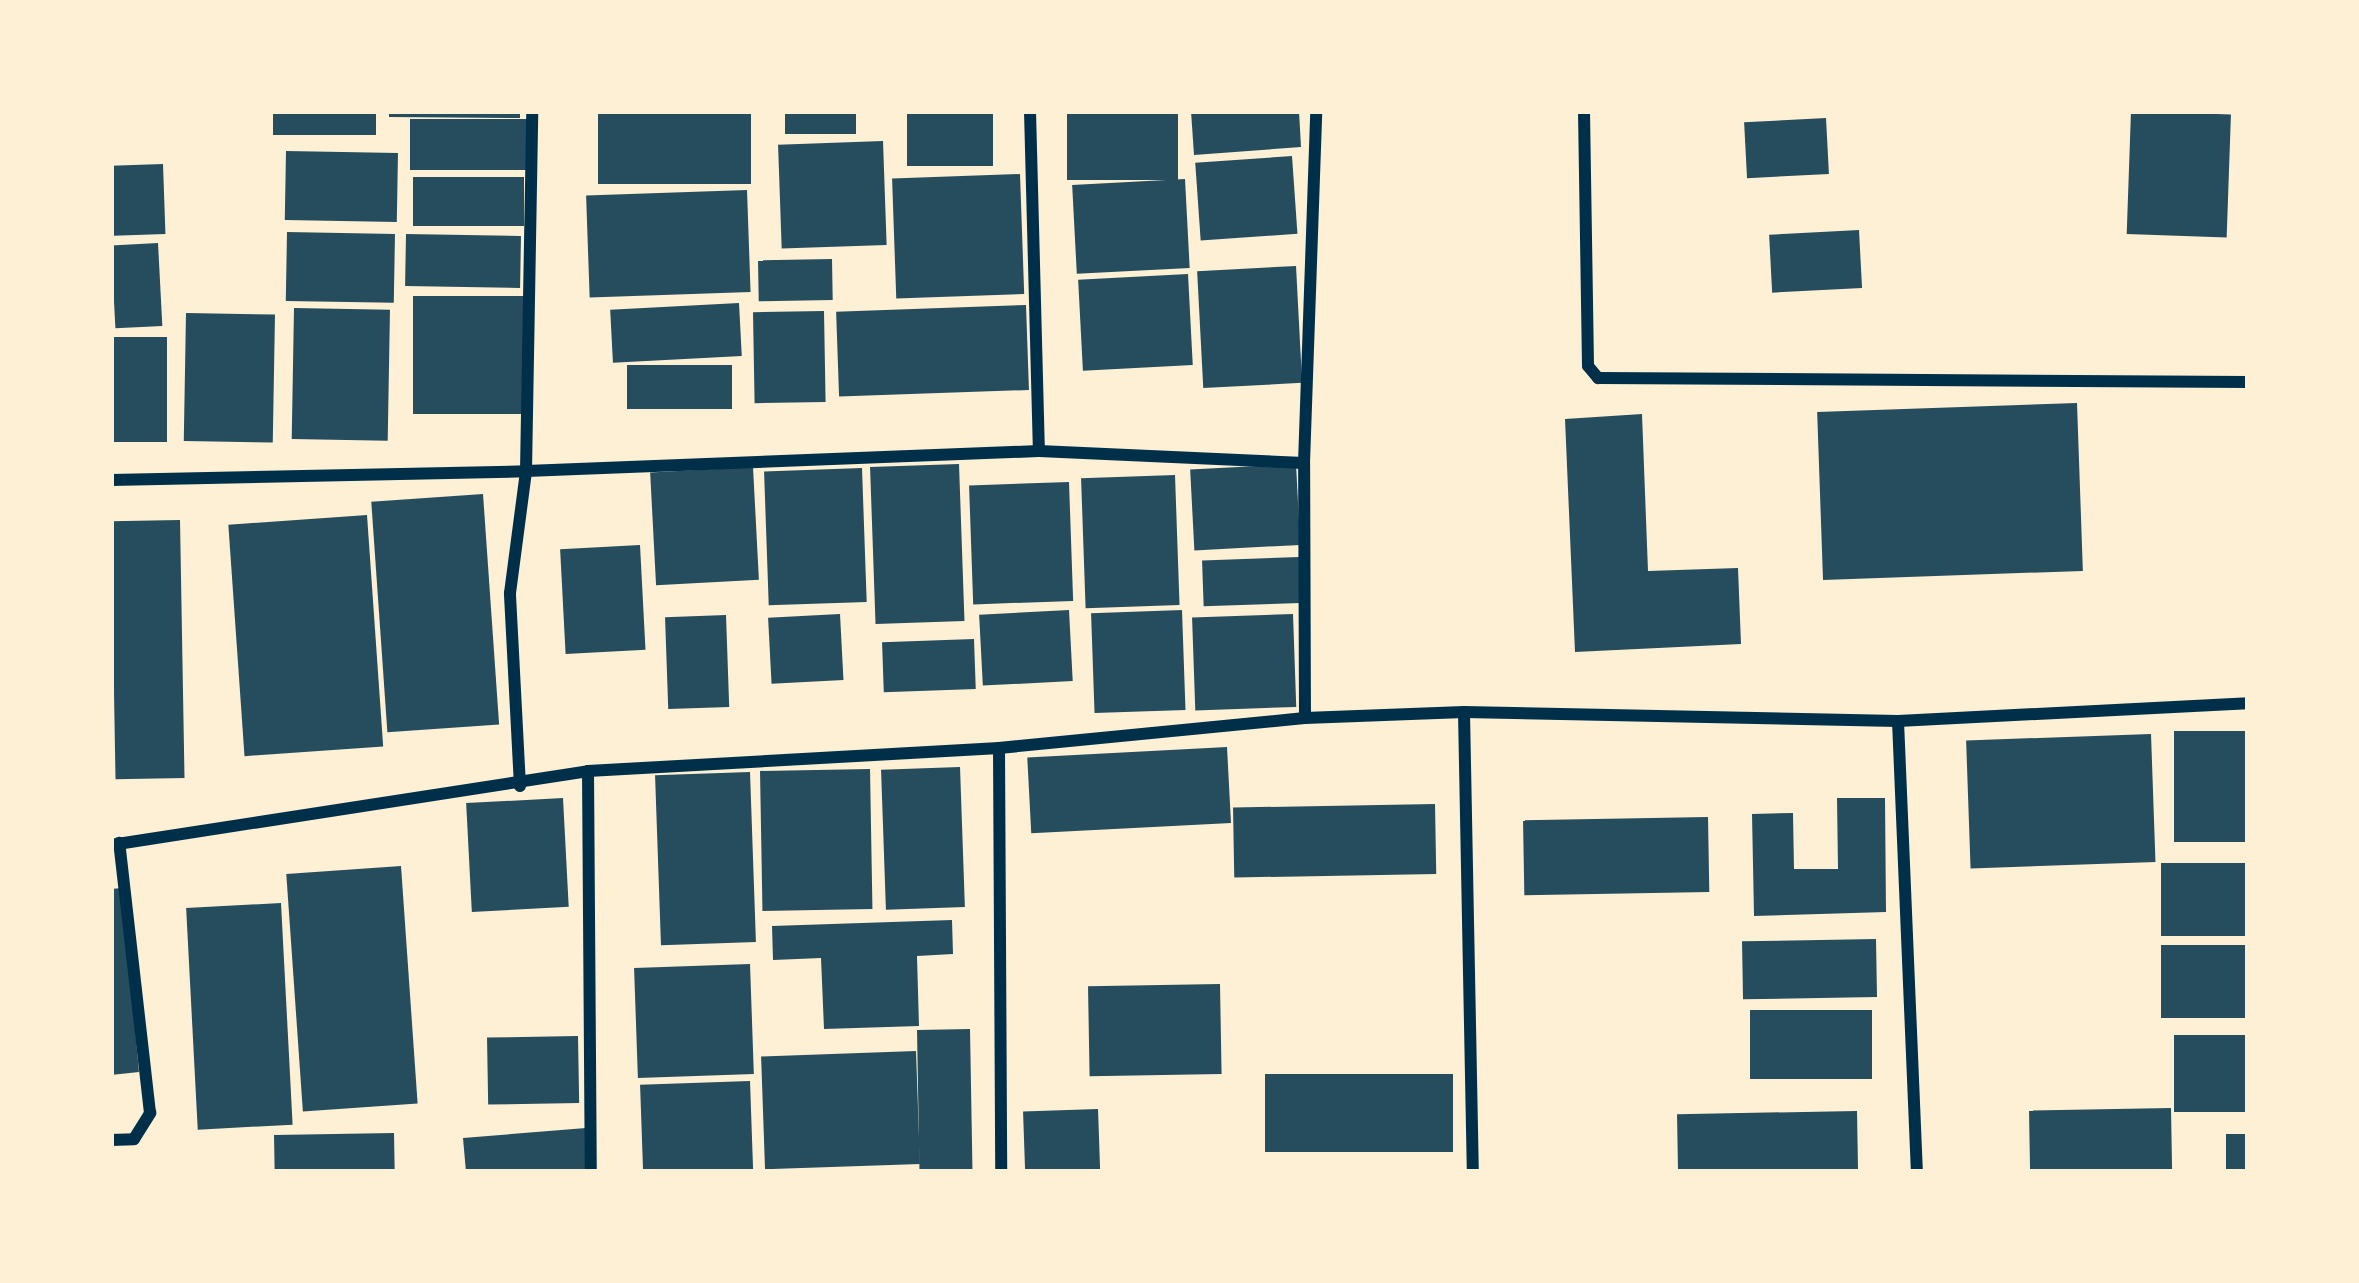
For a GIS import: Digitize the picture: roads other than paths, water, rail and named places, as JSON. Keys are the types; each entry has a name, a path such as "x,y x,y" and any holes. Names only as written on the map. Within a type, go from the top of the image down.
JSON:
{"street":[{"path":"520,785 510,593 526,471 532,111"},
{"path":"1030,111 1039,451"},
{"path":"1304,718 1304,463 1316,111"},
{"path":"1584,111 1588,366 1612,382 2248,382"},
{"path":"111,480 526,471 1039,451 1304,463"},
{"path":"111,1140 134,1139 149,1113 115,844 588,771 999,748 1304,718 1464,712 1898,722 2248,704"},
{"path":"1464,712 1473,1172"},
{"path":"1898,722 1917,1172"},
{"path":"999,748 1001,1172"},
{"path":"588,771 591,1172"}]}
